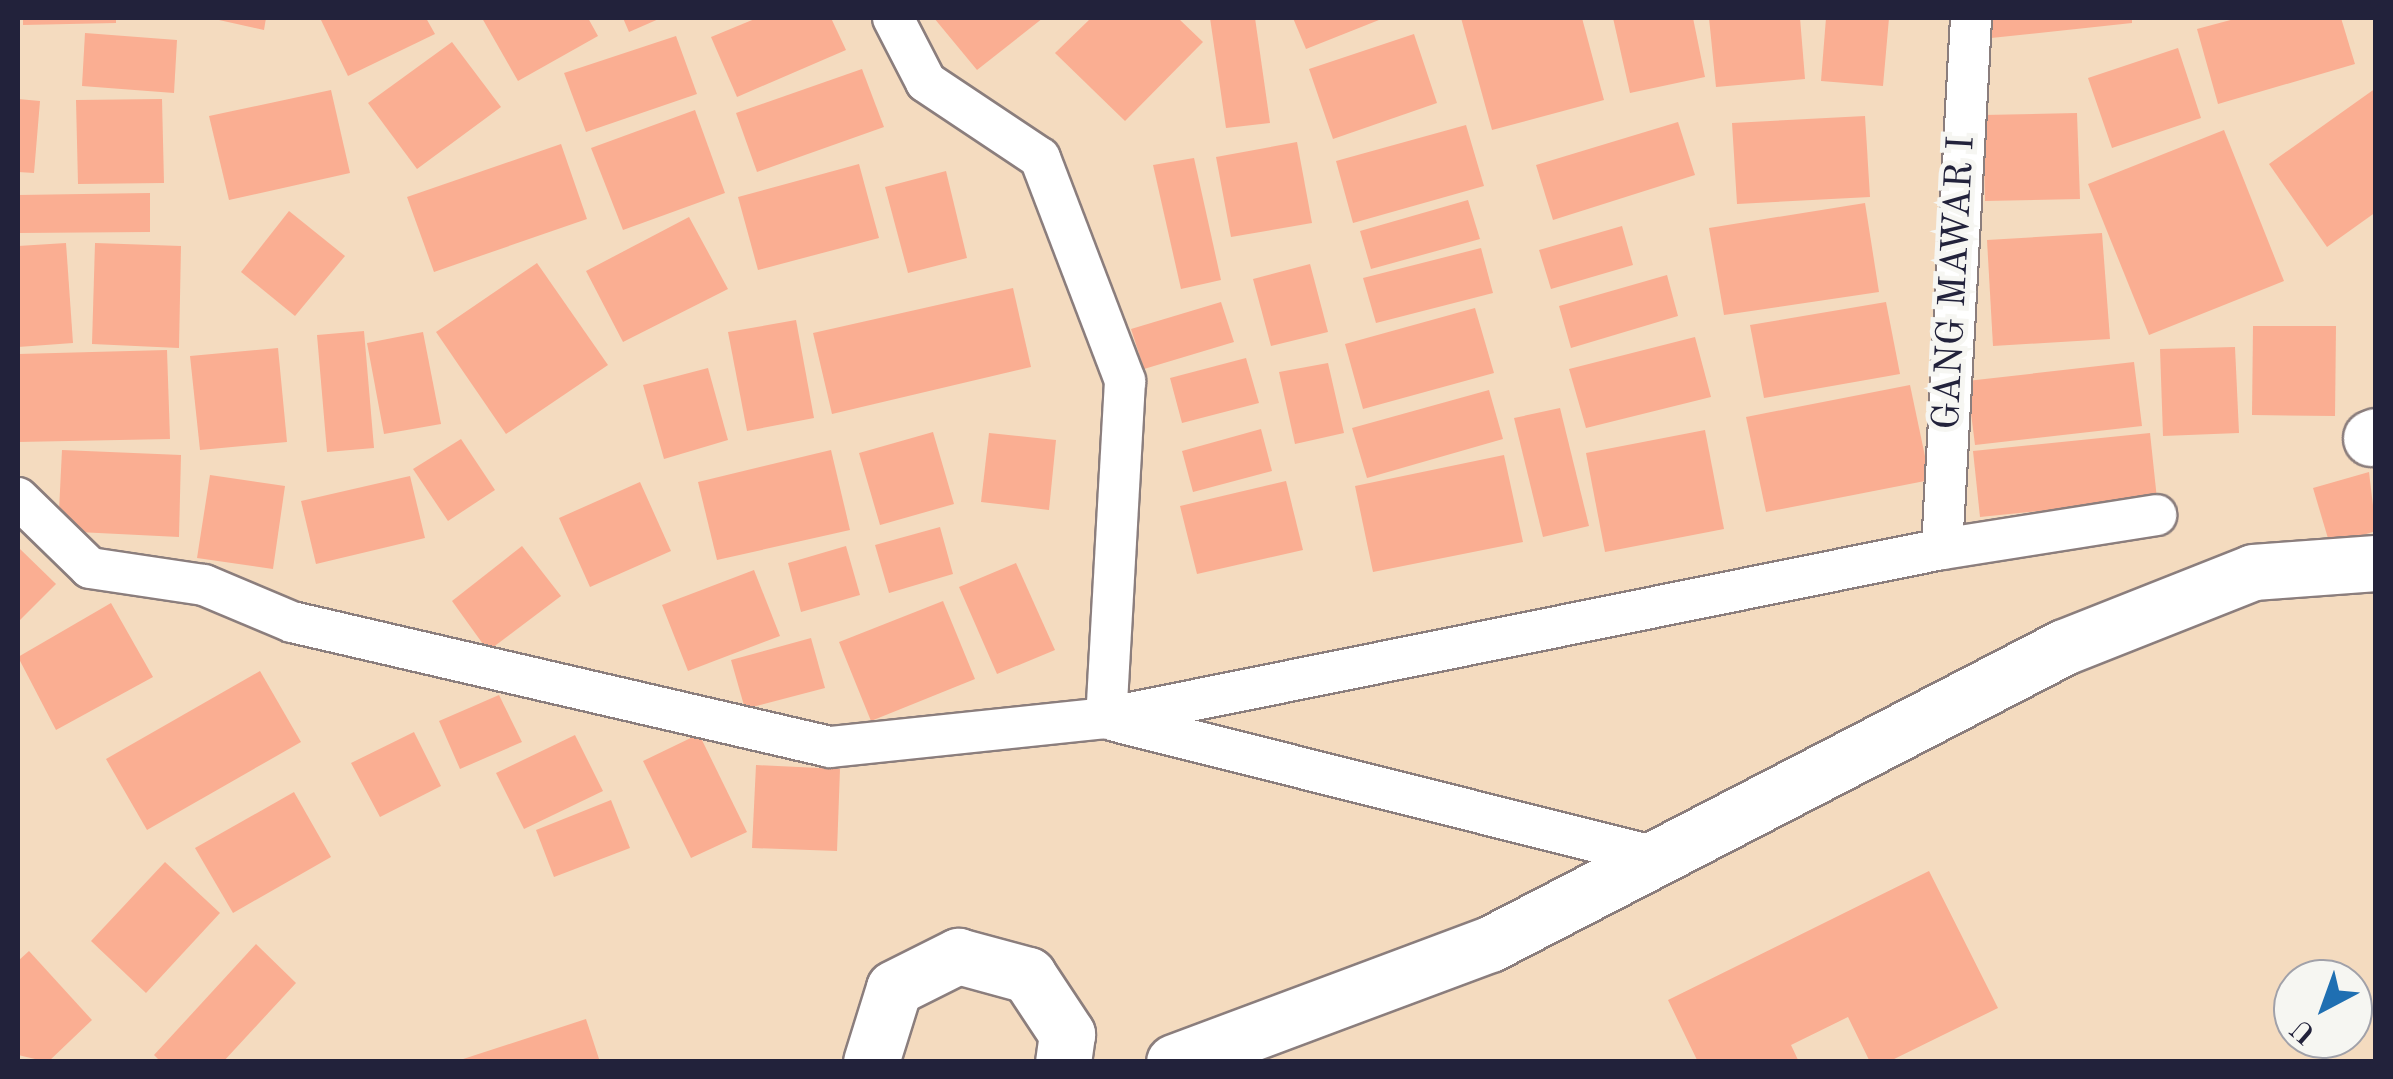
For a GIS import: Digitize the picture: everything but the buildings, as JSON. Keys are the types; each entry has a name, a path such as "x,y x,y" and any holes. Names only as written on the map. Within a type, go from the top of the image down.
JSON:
{"street":[{"path":"1174,1062 1490,944 2064,647 2253,572 2376,563"},
{"path":"871,1062 894,988 958,956 1028,974 1067,1034 1063,1062"}],"lane":[{"path":"893,18 926,82 1040,158 1126,381 1106,718"},
{"name":"GANG MAWAR I","path":"1942,549 1970,18"},
{"path":"18,498 90,568 204,585 292,622 830,747 1106,718 1942,549 2156,514"},
{"path":"1106,718 1656,857"}]}
